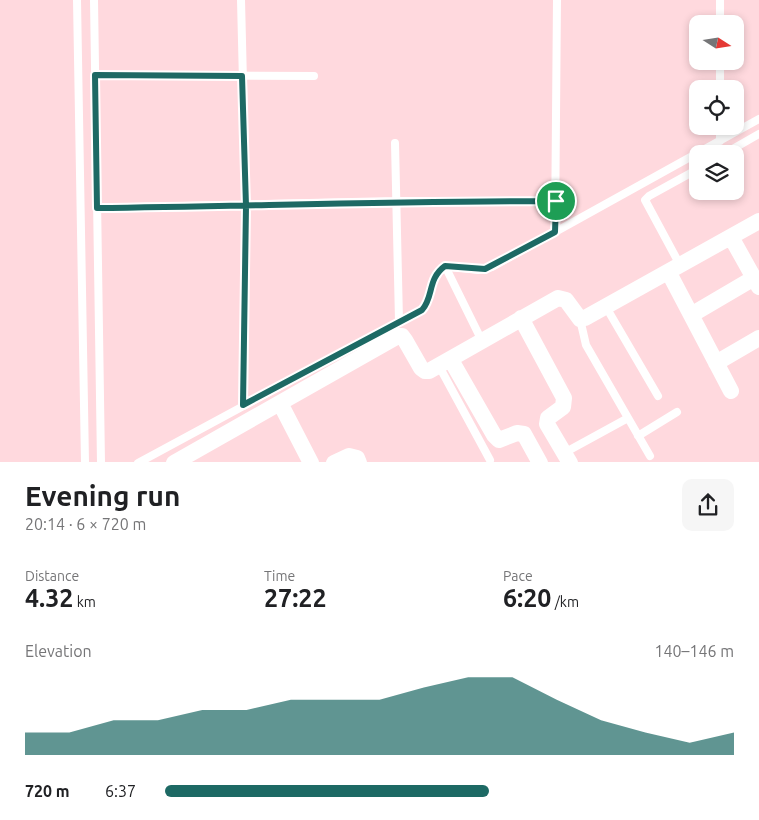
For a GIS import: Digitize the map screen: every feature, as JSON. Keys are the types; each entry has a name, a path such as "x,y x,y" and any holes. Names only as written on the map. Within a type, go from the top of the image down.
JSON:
{"street":[{"path":"178,462 398,336 402,336 425,371 445,363 521,318 562,298 580,319 606,307 759,221"},
{"path":"691,314 756,282 731,237"},
{"path":"675,269 691,314 731,391"},
{"path":"521,318 564,398 563,408 548,418 547,424 567,458"},
{"path":"716,363 759,338"},
{"path":"445,363 494,435 499,440 517,433 524,434 540,462"},
{"path":"280,403 311,462"},
{"path":"334,462 349,456 356,458 359,462"}],"lane":[{"path":"77,0 85,462"},
{"path":"94,0 101,462"},
{"path":"241,0 246,206 243,405"},
{"path":"555,232 557,0"},
{"path":"720,0 720,15"},
{"path":"95,75 314,76"},
{"path":"138,462 426,306 434,277 445,266 485,269 759,119"},
{"path":"740,145 759,134"},
{"path":"720,135 720,141"},
{"path":"395,143 399,321"},
{"path":"675,269 645,200 689,173"},
{"path":"97,208 396,201 556,201"},
{"path":"445,266 482,341"},
{"path":"606,307 658,396"},
{"path":"580,319 586,345 650,456"},
{"path":"445,363 490,460"},
{"path":"638,436 677,412"},
{"path":"567,458 628,418"}],"route":[{"path":"556,201 396,201 246,206 97,208 95,75 242,76 246,206 243,405 422,310 426,306 437,271 445,266 478,270 492,267 555,232 556,201"}]}
